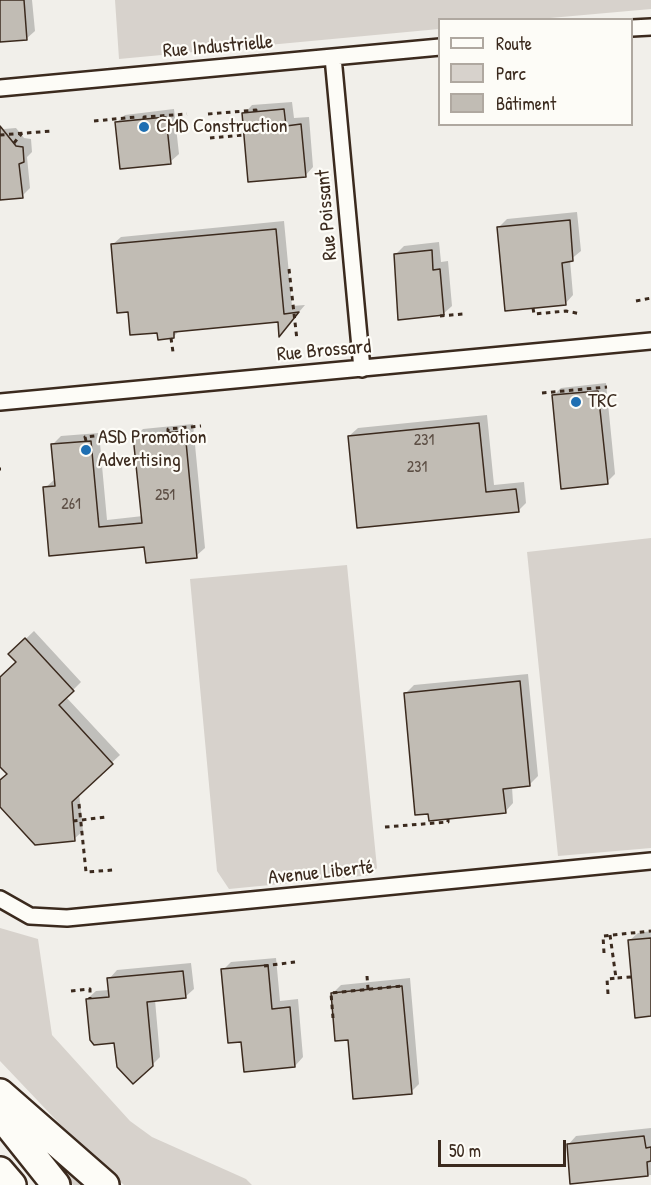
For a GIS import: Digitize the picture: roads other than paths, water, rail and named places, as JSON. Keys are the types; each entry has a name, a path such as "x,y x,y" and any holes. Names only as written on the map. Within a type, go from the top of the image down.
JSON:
{"highway":[{"path":"0,1093 105,1185"},
{"path":"0,1115 56,1185"},
{"path":"0,1171 12,1185"}],"street":[{"path":"633,28 651,27"},
{"name":"Rue Industrielle","path":"0,88 438,47"},
{"name":"Rue Poissant","path":"333,57 362,369"},
{"name":"Rue Brossard","path":"0,402 651,341"},
{"name":"Avenue Liberté","path":"0,899 30,916 67,918 651,861"}],"place":[{"name":"CMD Construction","path":"144,127"},
{"name":"TRC","path":"576,402"},
{"name":"ASD Promotion Advertising","path":"86,450"}]}
